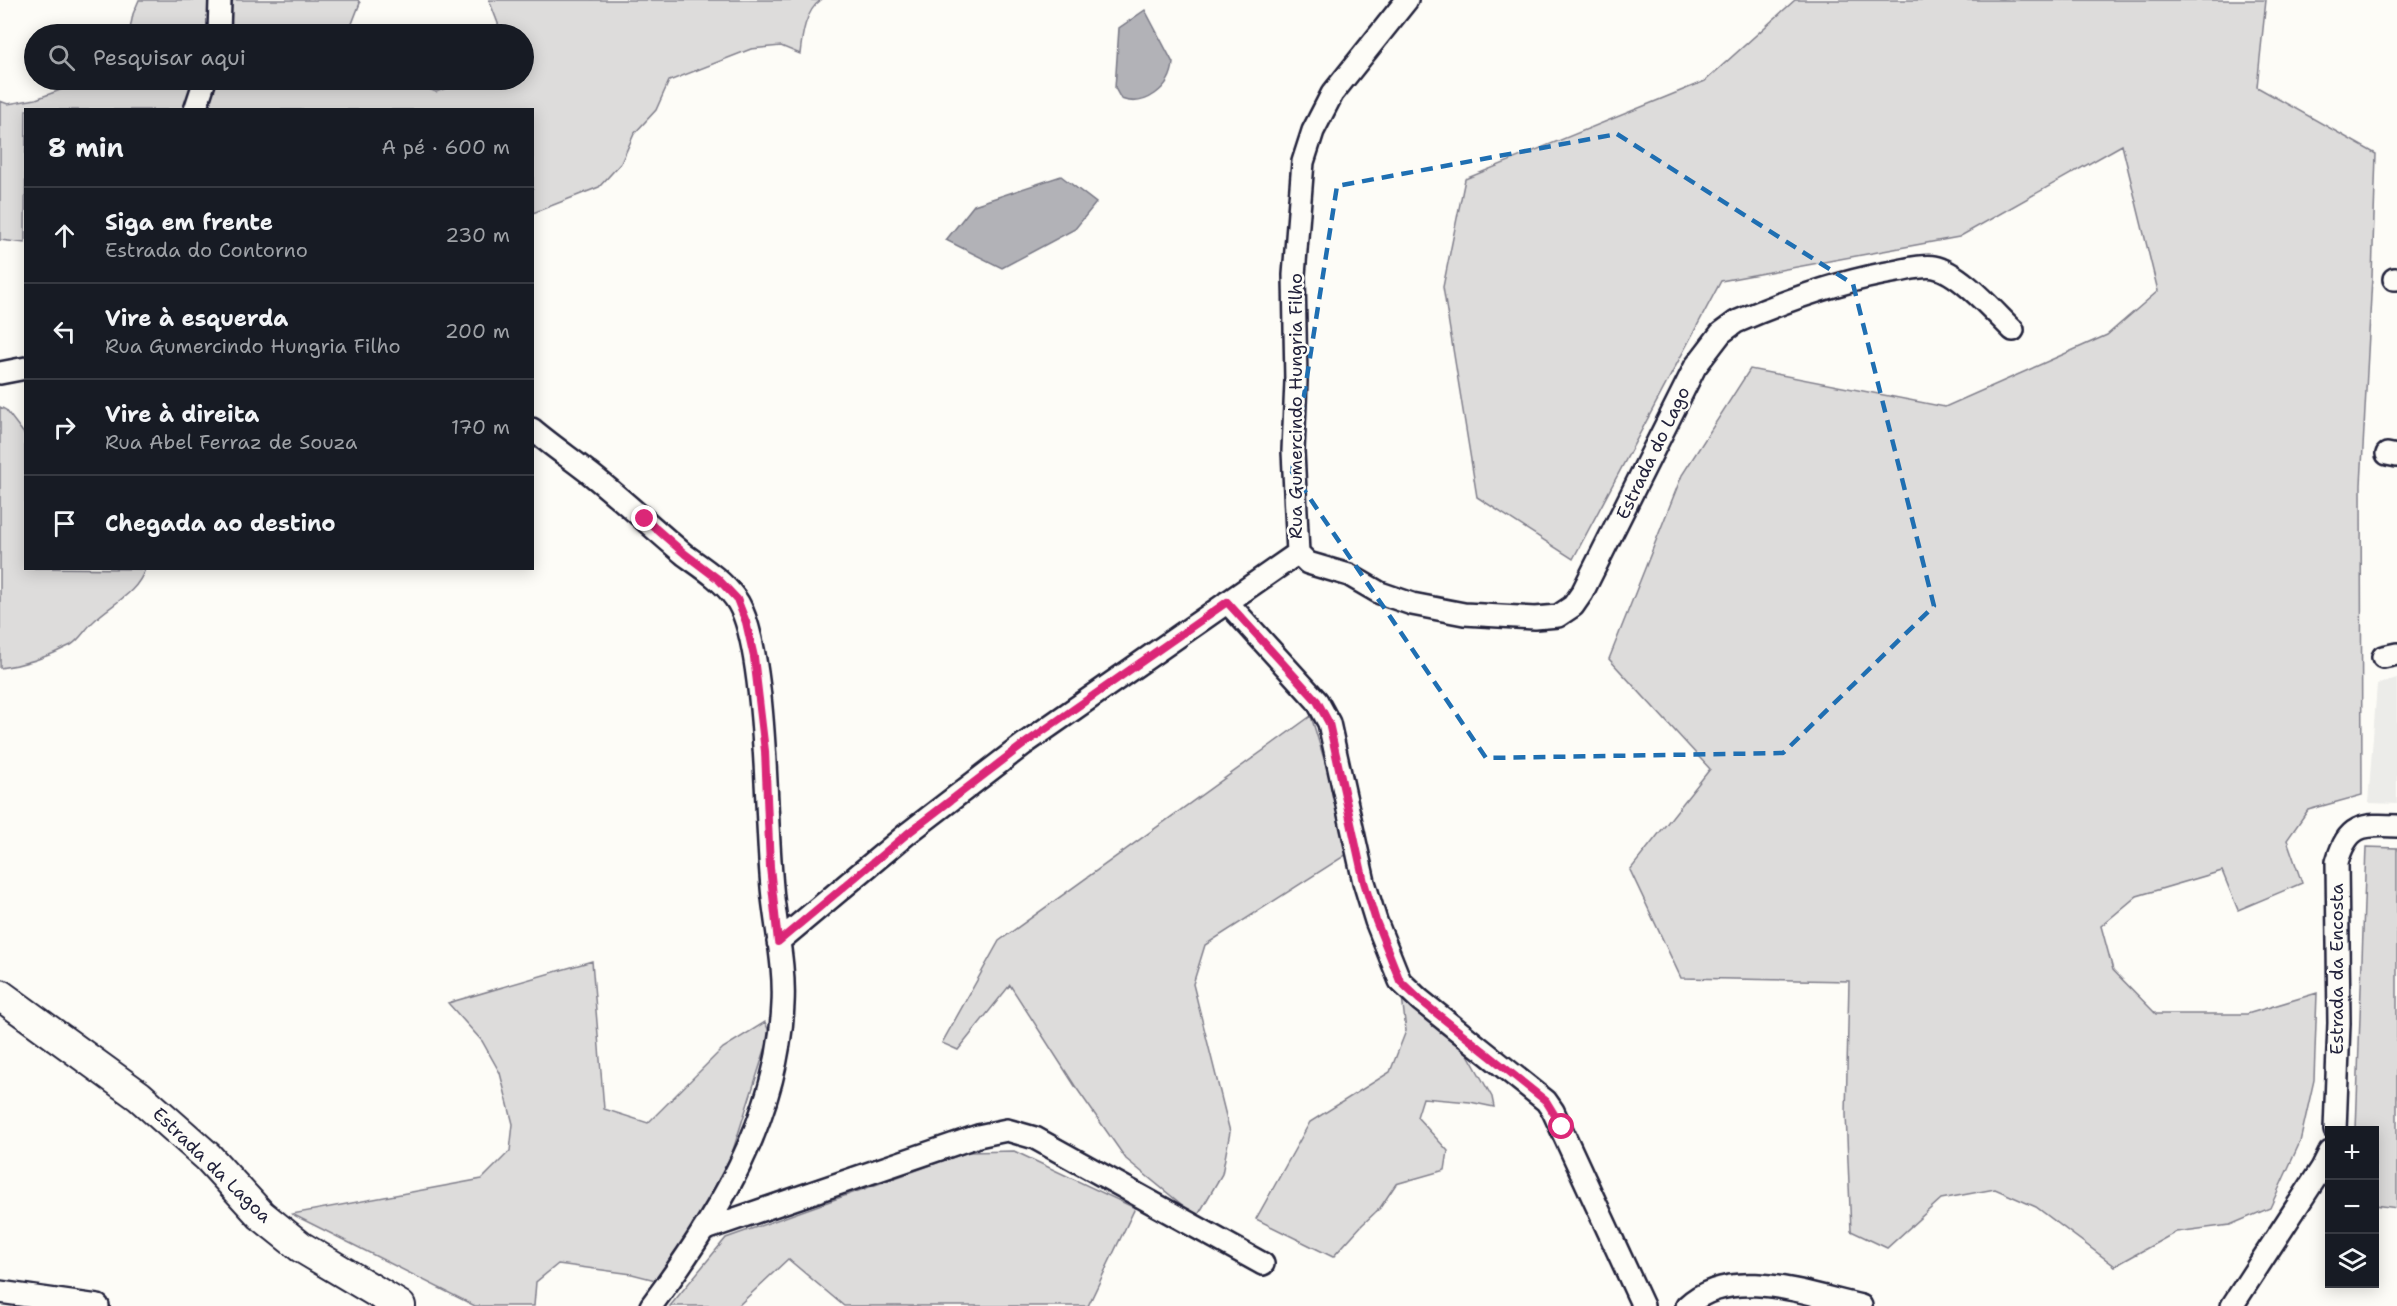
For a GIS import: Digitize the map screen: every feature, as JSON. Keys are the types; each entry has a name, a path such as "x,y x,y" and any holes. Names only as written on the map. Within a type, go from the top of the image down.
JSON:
{"street":[{"path":"219,24 220,0"},
{"name":"Rua Gumercindo Hungria Filho","path":"778,942 907,834 1024,744 1298,553 1293,452 1296,381 1294,275 1303,162 1313,131 1332,94 1407,0"},
{"path":"196,108 202,90"},
{"name":"Estrada do Lago","path":"1298,553 1308,563 1349,575 1380,593 1412,604 1464,614 1536,618 1558,616 1573,606 1582,593 1695,367 1721,333 1736,322 1854,280 1916,267 1934,267 1947,272 1961,282 2013,330"},
{"path":"0,373 24,368"},
{"path":"534,431 592,475 718,579 737,599 754,657 765,751 770,867 782,966 783,1003 780,1036 769,1087 751,1145 732,1183 703,1230 651,1306"},
{"path":"1227,602 1317,701 1329,723 1364,882 1376,921 1400,981 1549,1106 1562,1127 1643,1306"},
{"name":"Estrada da Encosta","path":"2335,1126 2339,1023 2337,862 2349,834 2358,828 2371,825 2397,826"},
{"name":"Estrada da Lagoa","path":"0,995 139,1096 208,1157 261,1215 301,1247 399,1306"},
{"path":"703,1230 978,1136 1007,1130 1035,1138 1263,1264"},
{"path":"2232,1306 2325,1161"},
{"path":"1687,1306 1707,1293 1726,1287 1754,1285 1789,1289 1861,1306"},
{"path":"0,1292 98,1306"}],"highlighted area":[{"path":"1617,134 1853,284 1934,606 1783,753 1486,758 1292,472 1337,186"}],"shaded area":[{"path":"139,0 358,0 360,3 352,24 131,24"},
{"path":"489,0 821,0 808,17 800,54 781,46 751,49 669,81 656,110 634,134 621,163 599,187 534,213 534,108 24,108 24,243 0,240 0,101 8,104 36,99 60,90 431,90 436,92 441,90 534,90 534,24 498,24"},
{"path":"1795,0 2266,0 2257,87 2376,154 2361,485 2362,795 2308,810 2287,840 2302,883 2238,910 2222,871 2137,896 2101,926 2113,970 2156,1014 2247,1014 2317,993 2314,1080 2300,1142 2270,1208 2230,1225 2176,1232 2115,1266 2036,1207 1995,1189 1941,1199 1887,1248 1851,1231 1846,1114 1849,981 1681,978 1630,870 1710,769 1609,659 1682,475 1750,369 1945,407 2107,335 2158,291 2122,145 1959,237 1721,281 1573,559 1477,497 1443,287 1465,179 1705,81"},
{"path":"1145,10 1173,63 1162,88 1147,98 1130,101 1121,99 1115,88 1119,28"},
{"path":"1061,176 1096,203 1075,229 1002,268 946,240 974,205"},
{"path":"0,407 6,410 24,434 24,570 145,570 130,592 94,621 74,643 36,660 0,668"},
{"path":"2397,678 2397,804 2368,803 2377,684"},
{"path":"1311,716 1352,851 1205,945 1193,984 1230,1132 1222,1174 1197,1217 1126,1159 1075,1086 1010,985 958,1050 942,1043 999,941"},
{"path":"2366,847 2397,848 2397,1208 2379,1206 2379,1126 2356,1126"},
{"path":"592,961 604,1109 648,1123 723,1048 765,1022 770,1034 726,1172 659,1281 632,1274 558,1264 536,1282 534,1306 475,1306 292,1214 482,1179 510,1151 513,1124 500,1073 482,1041 448,1003"},
{"path":"1401,987 1462,1044 1492,1097 1494,1107 1470,1102 1423,1098 1417,1117 1448,1151 1445,1170 1396,1184 1380,1208 1333,1257 1256,1219 1310,1122 1390,1072 1406,1031"},
{"path":"1014,1151 1135,1208 1088,1306 844,1306 788,1259 738,1306 670,1306 726,1238 968,1152"}],"route":[{"path":"645,519 718,579 737,599 746,622 754,657 765,751 770,867 778,942 907,834 1024,744 1227,602 1317,701 1329,723 1343,778 1364,882 1376,921 1400,981 1420,1000 1546,1101 1562,1127"}]}
